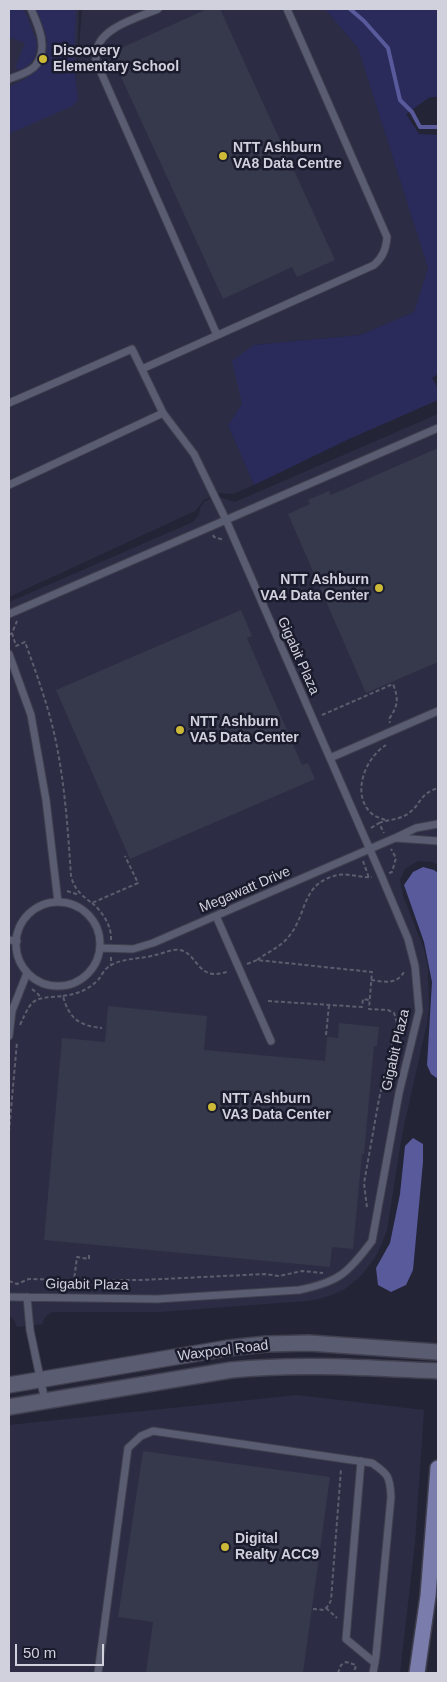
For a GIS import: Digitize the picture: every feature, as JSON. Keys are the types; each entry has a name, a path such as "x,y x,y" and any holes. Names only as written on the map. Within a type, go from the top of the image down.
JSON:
{"main road":[{"name":"Waxpool Road","path":"9,1385 228,1348 266,1344 309,1343 438,1352"},
{"name":"Waxpool Road","path":"9,1407 231,1370 267,1366 438,1371"},
{"path":"417,1673 428,1596 438,1468"}],"lane":[{"path":"9,79 36,66 42,55 42,43 38,25 30,9"},
{"path":"158,9 117,26 104,36 97,48 96,61 217,335"},
{"path":"142,369 374,265 382,258 386,248 387,237 287,9"},
{"name":"Gigabit Plaza","path":"9,404 132,349 163,413 194,454 226,520 370,849 408,939 416,966 419,1011 399,1093 372,1241 340,1277 320,1286 299,1290 157,1299 9,1297"},
{"path":"9,485 163,413"},
{"path":"9,614 438,428"},
{"path":"9,654 31,715 39,753 58,902"},
{"path":"330,758 438,711"},
{"path":"416,828 438,818"},
{"path":"416,828 438,824"},
{"name":"Megawatt Drive","path":"100,948 133,949 153,943 388,842 416,828"},
{"path":"395,838 438,841"},
{"path":"58,902 72,904 84,911 93,921 99,934 100,948 97,961 90,973 79,982 66,986 52,986 38,982 27,973 20,962 13,941 23,922 32,911 44,904 58,902"},
{"path":"216,916 271,1041"},
{"path":"9,1036 12,1011 27,973"},
{"path":"27,1297 30,1330 45,1401"},
{"path":"98,1673 128,1448 141,1436 153,1431 361,1461 372,1463 386,1473 390,1484 391,1497 373,1673"},
{"path":"361,1461 346,1639 374,1663"}],"path":[{"path":"12,633 16,646 25,642 56,742 64,790 72,882 81,896 92,903 104,916 111,935 111,966"},
{"path":"385,820 370,812 364,801 361,787 364,771 372,756 389,744"},
{"path":"363,833 385,820 399,819 407,815 424,795 438,788"},
{"path":"18,1030 30,1004 39,998 76,994 86,990 111,966 126,960 183,950 201,969 209,974 219,975 257,960 278,948 291,933 306,899 314,888 322,882 339,875 369,878 392,872 396,858 379,823"},
{"path":"360,854 369,878"},
{"path":"92,903 138,884 125,856"},
{"path":"257,960 372,972 369,1008 388,1010 394,1013 397,1022 379,1099 364,1183 367,1210"},
{"path":"371,980 392,982 404,973 406,968"},
{"path":"64,996 70,1011 82,1024 88,1027 102,1028"},
{"path":"268,1001 362,1008 363,998 369,1000"},
{"path":"326,1035 330,1005"},
{"path":"9,1132 17,1040"},
{"path":"74,1280 77,1257 89,1259 89,1255"},
{"path":"9,1281 17,1284 29,1279 142,1280 265,1274 284,1276 302,1271 329,1272"},
{"path":"313,1609 324,1610 331,1600 342,1458"},
{"path":"326,1608 347,1626"},
{"path":"338,1673 341,1665 346,1662 356,1665 354,1673"}],"shaded area":[{"path":"9,9 79,9 76,86 82,9 325,9 358,48 428,268 414,312 360,335 254,345 242,404 228,425 254,485 233,494 220,493 204,500 195,511 9,597"},
{"path":"9,9 24,9 37,43 36,52 30,64 18,70 16,66 25,43 9,37"},
{"name":"Discovery Elementary School","path":"36,9 76,9 74,64 78,100 72,106 9,134 9,87 24,80 34,72 42,65 46,56 46,36"},
{"path":"325,9 438,9 438,97 430,97 406,114 419,134 438,135 438,374 432,378 438,388 438,400 349,439 254,485 228,425 242,404 232,361 254,345 360,335 414,312 428,268 358,48"},
{"path":"438,414 438,865 432,862 418,861 405,869 400,880 403,896 424,949 428,968 429,1007 402,1135 387,1230 382,1243 376,1256 362,1275 345,1289 319,1299 159,1312 52,1312 45,1317 42,1324 17,1327 9,1315 9,602 193,522 199,515 200,508 204,502 213,497 235,502"},
{"path":"297,1395 424,1410 415,1543 400,1673 9,1673 9,1425"}],"water":[{"path":"423,867 438,873 438,1079 431,1074 427,1065 432,982 424,942 404,885 413,872"},
{"path":"413,1138 423,1144 423,1162 413,1270 406,1285 391,1292 378,1285 376,1268 390,1243 400,1194 405,1146"}],"building":[{"name":"NTT Ashburn VA8 Data Centre","path":"207,9 220,9 335,260 297,277 292,267 223,299 110,53"},
{"name":"NTT Ashburn VA4 Data Center","path":"438,448 438,662 366,693 288,514 310,504 308,500 329,491 331,495"},
{"name":"NTT Ashburn VA5 Data Center","path":"241,610 252,636 247,638 302,765 308,763 315,779 130,859 56,690"},
{"name":"NTT Ashburn VA3 Data Center","path":"108,1006 207,1016 204,1050 325,1061 327,1037 338,1038 339,1023 379,1027 377,1046 374,1046 353,1249 332,1247 330,1267 44,1240 62,1038 105,1042"},
{"name":"Digital Realty ACC9","path":"143,1451 330,1477 303,1673 146,1673 153,1622 118,1617"}],"waterway":[{"path":"350,9 364,21 388,48 400,100 412,112 420,127 438,127"}],"place":[{"name":"Discovery Elementary School","path":"43,59"},
{"name":"NTT Ashburn VA8 Data Centre","path":"223,156"},
{"name":"NTT Ashburn VA4 Data Center","path":"379,588"},
{"name":"NTT Ashburn VA5 Data Center","path":"180,730"},
{"name":"NTT Ashburn VA3 Data Center","path":"212,1107"},
{"name":"Digital Realty ACC9","path":"225,1547"}]}
